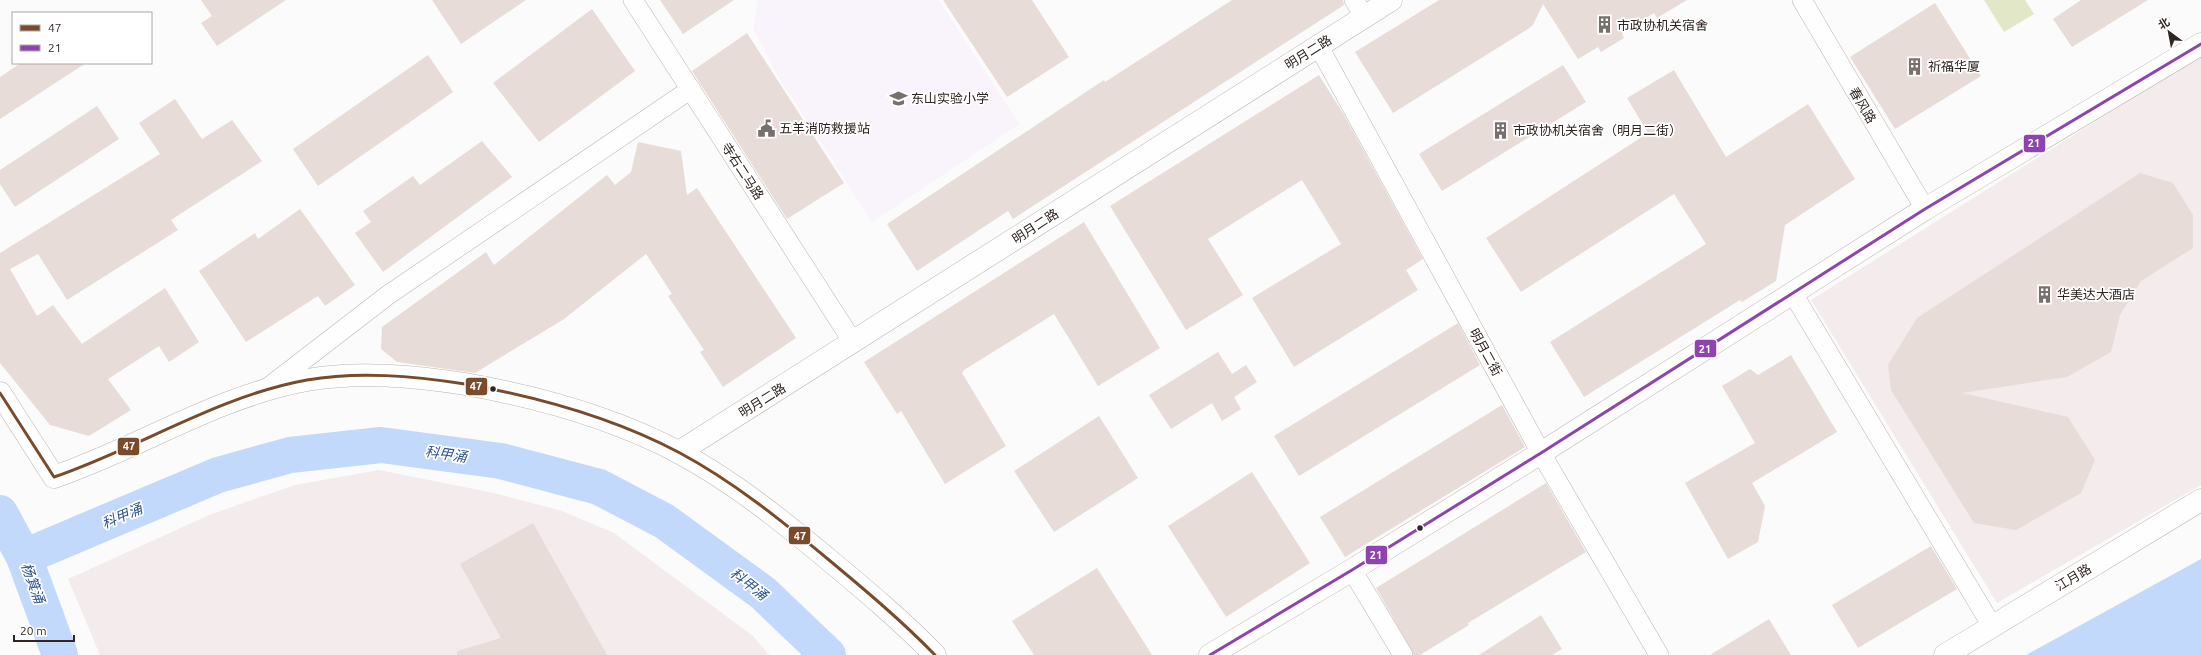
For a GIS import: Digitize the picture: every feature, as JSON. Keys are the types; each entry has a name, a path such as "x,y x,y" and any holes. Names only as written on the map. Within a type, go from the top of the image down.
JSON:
{"street":[{"name":"寺右二马路","path":"633,0 853,342"},
{"name":"明月二路","path":"679,452 1318,45 1359,8 1391,0"},
{"name":"春风路","path":"1802,0 1924,209"},
{"path":"1210,655 1352,570 1541,453 1924,209 2201,44"},
{"name":"明月二街","path":"1318,45 1541,453 1659,655"},
{"path":"265,390 388,295 691,89"},
{"path":"1792,292 1992,626"},
{"path":"0,393 54,476 114,455 211,409 265,390 307,380 347,375 438,380 487,388 560,406 605,421 679,452 748,496 807,541 881,604 936,655"},
{"name":"江月路","path":"1945,655 2201,500"},
{"path":"1352,570 1403,655"}],"shaded area":[{"name":"东山实验小学","path":"758,0 939,0 1019,124 872,222 776,73 753,28"},
{"path":"2201,55 2201,485 1997,603 1811,300"},
{"path":"379,470 494,493 562,511 614,533 753,636 769,655 100,655 68,579 209,515 295,485"}],"green space":[{"path":"1984,0 2025,0 2034,14 2004,32"}],"water":[{"path":"2201,559 2201,655 2026,655"}],"building":[{"path":"201,0 286,0 217,46 201,23 212,16"},
{"path":"432,0 526,0 461,44"},
{"path":"660,0 734,0 683,34"},
{"name":"东山实验小学","path":"943,0 1032,0 1069,57 1007,97"},
{"path":"1232,0 1343,0 1344,5 1013,219 1008,211 917,271 887,224 1104,80 1105,82"},
{"path":"1439,0 1687,0 1657,18 1654,13 1622,33 1624,38 1601,52 1598,47 1578,59 1543,4 1533,25 1528,29 1393,113 1355,52"},
{"path":"2081,0 2148,0 2072,47 2053,19"},
{"name":"祈福华厦","path":"1935,3 1981,76 1895,129 1850,57"},
{"path":"592,9 635,71 539,142 493,83"},
{"name":"五羊消防救援站","path":"747,33 844,183 787,219 692,71"},
{"path":"428,55 453,92 318,186 293,149"},
{"path":"20,64 84,64 0,119 0,77"},
{"name":"市政协机关宿舍（明月二街）","path":"1563,65 1586,102 1442,191 1419,154"},
{"path":"1674,70 1726,157 1808,104 1855,179 1785,225 1776,281 1742,302 1740,300 1584,397 1550,342 1706,244 1674,194 1521,292 1486,238 1648,133 1627,98"},
{"path":"1319,75 1344,115 1423,259 1406,270 1418,290 1294,367 1252,298 1341,244 1302,180 1208,239 1243,295 1186,330 1110,206"},
{"path":"175,99 202,139 232,120 262,161 171,220 178,230 67,300 38,254 10,269 37,316 53,305 82,344 165,288 199,342 169,362 159,346 108,379 131,410 89,436 50,425 0,363 0,253 160,154 139,123"},
{"path":"97,106 119,139 15,207 0,184 0,170"},
{"path":"482,141 512,177 383,272 355,233 371,222 363,211 413,176 420,185"},
{"path":"638,142 681,151 687,195 697,188 796,338 723,387 700,352 704,350 668,296 672,294 646,254 564,319 475,373 397,362 381,349 382,327 486,252 494,265 607,175 615,185 631,172"},
{"path":"2140,173 2173,183 2193,215 2193,248 2141,281 2120,315 2111,352 2067,377 1962,393 2068,417 2095,460 2081,493 2016,530 1974,523 1891,390 1888,365 1917,318"},
{"path":"300,209 355,285 325,306 318,296 246,342 199,271 255,233 258,239"},
{"path":"1084,222 1160,348 1098,386 1054,314 964,370 962,373 1006,446 945,484 901,411 897,414 864,362"},
{"path":"1458,323 1480,365 1299,476 1274,436"},
{"path":"1218,352 1232,374 1246,365 1257,382 1234,397 1241,409 1222,421 1212,403 1171,429 1149,395"},
{"path":"1791,355 1837,432 1752,483 1765,506 1758,542 1728,559 1685,483 1755,443 1722,386 1750,369 1758,375"},
{"path":"1502,405 1525,447 1345,557 1320,517"},
{"path":"1099,416 1138,478 1054,532 1014,471"},
{"path":"1252,472 1310,563 1226,617 1168,526"},
{"path":"1546,483 1586,552 1468,623 1469,625 1420,655 1414,655 1376,588"},
{"path":"533,523 607,655 457,655 457,651 501,638 460,564"},
{"path":"1931,546 1957,589 1858,648 1832,605"},
{"path":"1097,568 1152,655 1034,655 1012,621"},
{"path":"1541,615 1562,649 1552,655 1479,655"},
{"path":"1769,619 1791,655 1710,655"}],"waterway":[{"name":"科甲涌","path":"24,557 218,475 290,455 381,445 501,461 599,487 664,521 763,593 828,655"},
{"name":"杨箕涌","path":"0,513 24,557 60,655"}],"transit line":[{"name":"21","path":"1210,655 1352,570 1541,453 1925,209 2201,44"},
{"name":"47","path":"0,393 54,477 117,452 210,410 274,388 307,380 327,377 366,375 406,377 465,384 548,402 629,429 680,453 719,476 775,517 829,560 870,594 935,655"}],"place":[{"name":"市政协机关宿舍","path":"1604,25"},
{"name":"祈福华厦","path":"1915,66"},
{"name":"东山实验小学","path":"898,98"},
{"name":"五羊消防救援站","path":"766,128"},
{"name":"市政协机关宿舍（明月二街）","path":"1500,130"},
{"name":"华美达大酒店","path":"2044,294"}]}
